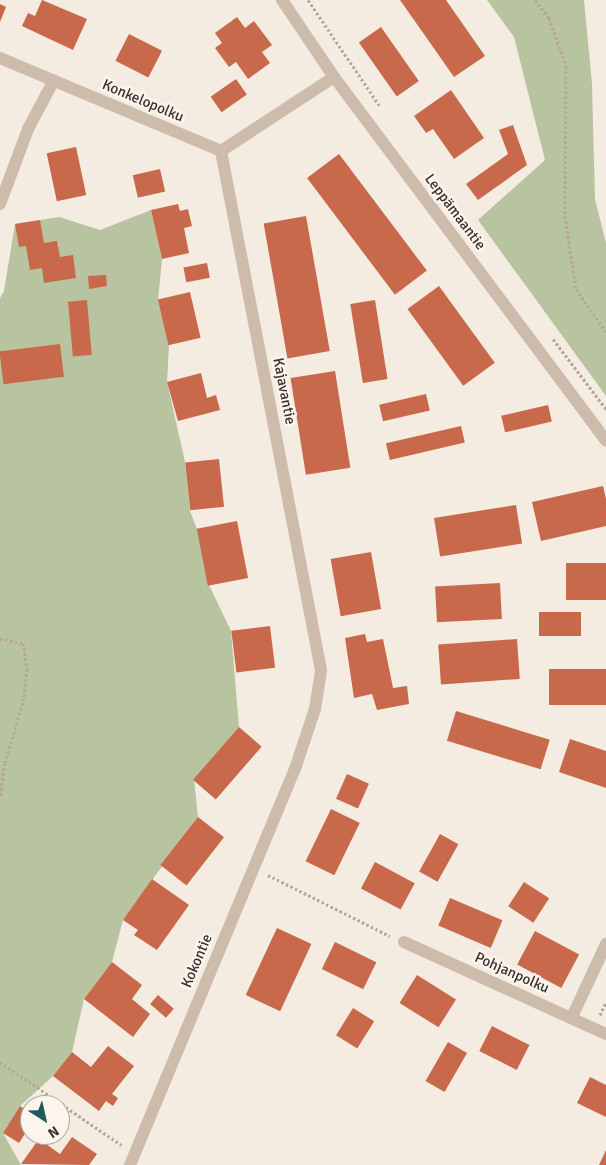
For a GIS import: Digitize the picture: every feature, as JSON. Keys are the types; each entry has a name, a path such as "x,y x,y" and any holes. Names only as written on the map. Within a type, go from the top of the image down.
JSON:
{"street":[{"name":"Leppämaantie","path":"282,0 334,77 606,441"},
{"name":"Konkelopolku","path":"0,58 221,151"},
{"path":"221,151 334,77"},
{"path":"0,204 28,129 54,80"},
{"name":"Kajavantie","path":"221,151 321,670 315,709 295,769"},
{"name":"Kokontie","path":"132,1159 295,769"},
{"name":"Pohjanpolku","path":"404,942 606,1034"},
{"path":"572,1017 606,944"}],"path":[{"path":"308,0 383,112"},
{"path":"534,0 549,18 566,66 565,216 576,289 606,332"},
{"path":"547,331 606,409"},
{"path":"0,639 23,643 27,669 24,698 4,763 0,797"},
{"path":"254,868 404,942"},
{"path":"0,1062 132,1159"}],"green space":[{"path":"487,0 584,0 592,84 595,199 606,243 606,396 478,220 545,160 514,37"},
{"path":"151,210 162,259 158,300 169,346 167,382 185,462 190,511 197,529 209,585 231,631 239,727 194,780 198,817 123,920 112,962 84,999 72,1052 53,1076 32,1095 20,1095 20,1106 3,1133 21,1165 0,1165 0,298 4,291 15,224 59,217 100,230"}],"building":[{"path":"42,0 87,19 73,50 22,26 28,13 35,16"},
{"path":"400,0 446,0 485,56 454,77"},
{"path":"0,4 6,7 0,22"},
{"path":"237,17 245,28 254,21 272,45 262,52 270,63 248,79 236,62 229,67 215,48 222,43 215,33"},
{"path":"381,27 419,81 397,97 359,42"},
{"path":"129,34 162,51 148,78 115,61"},
{"path":"236,79 247,95 222,112 211,97"},
{"path":"451,90 484,138 454,159 433,129 426,133 414,116"},
{"path":"513,125 527,165 478,200 466,184 508,154 499,130"},
{"path":"76,147 86,195 57,201 47,153"},
{"path":"339,154 427,271 395,295 307,178"},
{"path":"160,169 165,191 138,198 133,175"},
{"path":"178,204 180,211 188,209 192,226 184,228 189,253 162,259 151,210"},
{"path":"306,216 330,351 287,358 264,223"},
{"path":"40,220 44,243 57,241 60,257 73,255 76,278 44,283 42,268 30,270 26,246 19,247 15,224"},
{"path":"207,263 210,278 186,282 183,268"},
{"path":"106,275 107,286 89,289 88,276"},
{"path":"439,286 495,363 463,386 407,309"},
{"path":"190,292 201,338 168,345 158,299"},
{"path":"87,300 92,355 73,356 68,302"},
{"path":"375,300 388,379 363,383 350,304"},
{"path":"60,344 64,377 3,384 0,351"},
{"path":"335,371 350,468 306,475 291,378"},
{"path":"201,373 207,398 216,395 220,410 178,421 167,382"},
{"path":"426,394 430,411 383,421 379,405"},
{"path":"548,405 552,422 505,432 501,416"},
{"path":"461,426 465,443 390,460 386,443"},
{"path":"219,459 224,507 190,510 185,463"},
{"path":"603,486 606,499 606,526 541,541 532,502"},
{"path":"516,505 522,544 440,557 434,518"},
{"path":"237,521 248,578 208,586 197,529"},
{"path":"371,552 381,609 341,616 331,559"},
{"path":"566,563 606,563 606,600 566,600"},
{"path":"500,583 502,619 437,622 435,586"},
{"path":"539,612 581,612 581,636 539,636"},
{"path":"270,626 275,668 236,672 231,631"},
{"path":"365,634 367,642 383,639 393,688 407,686 409,704 377,710 372,694 354,698 345,638"},
{"path":"517,639 520,679 441,684 438,645"},
{"path":"549,669 606,669 606,705 549,705"},
{"path":"456,711 550,740 541,769 447,741"},
{"path":"239,727 262,747 216,800 193,780"},
{"path":"570,739 606,751 606,788 559,772"},
{"path":"347,774 369,784 358,808 336,799"},
{"path":"331,809 360,823 334,875 306,861"},
{"path":"198,817 224,837 186,885 160,865"},
{"path":"440,834 458,844 438,882 419,872"},
{"path":"375,862 415,883 401,910 361,888"},
{"path":"152,879 189,905 157,950 134,935 138,930 123,920"},
{"path":"524,882 549,898 533,923 508,906"},
{"path":"450,898 502,920 491,948 438,926"},
{"path":"277,928 311,944 280,1011 246,995"},
{"path":"535,931 579,954 561,988 517,965"},
{"path":"335,942 376,962 363,989 322,969"},
{"path":"112,962 142,985 132,999 150,1014 133,1037 84,999"},
{"path":"417,975 456,999 439,1027 400,1003"},
{"path":"158,995 174,1009 166,1018 150,1004"},
{"path":"353,1008 374,1021 357,1048 336,1035"},
{"path":"492,1026 529,1045 517,1070 479,1051"},
{"path":"448,1042 467,1053 445,1092 426,1081"},
{"path":"108,1046 134,1066 112,1094 118,1098 113,1106 106,1101 99,1111 53,1076 72,1052 91,1067"},
{"path":"590,1077 606,1085 606,1117 577,1103"},
{"path":"20,1106 20,1141 19,1143 3,1133"},
{"path":"72,1137 97,1154 89,1165 21,1164 35,1145 47,1145 60,1154 66,1145 70,1145"},
{"path":"606,1150 606,1165 599,1165"}]}
